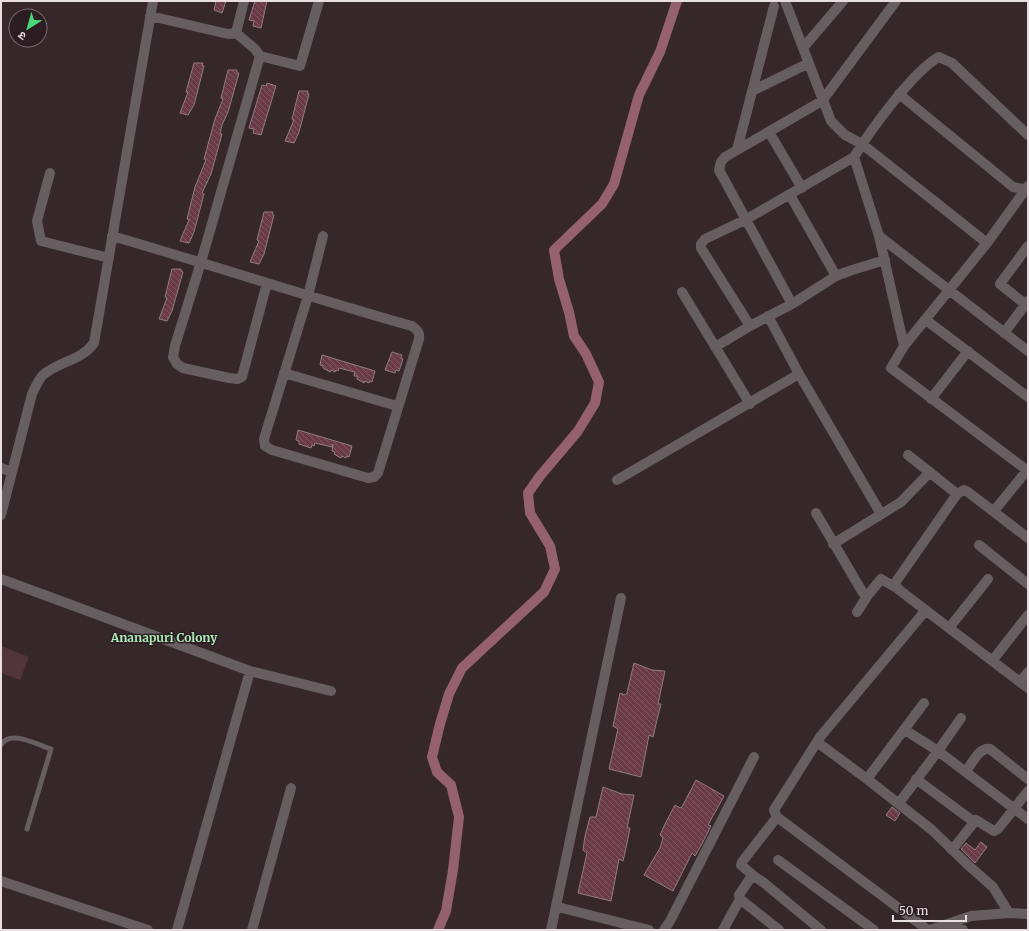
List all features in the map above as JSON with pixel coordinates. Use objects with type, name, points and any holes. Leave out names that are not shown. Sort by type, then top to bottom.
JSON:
[{"type":"street","points":[[1,515],[32,394],[38,382],[43,375],[50,370],[88,352],[94,343],[153,1]]},
{"type":"street","points":[[236,33],[244,1]]},
{"type":"street","points":[[150,16],[228,34],[236,33],[255,49],[260,56],[300,66],[319,1]]},
{"type":"street","points":[[785,1],[822,101],[831,121],[845,135],[862,144],[987,243]]},
{"type":"street","points":[[803,48],[843,1]]},
{"type":"street","points":[[792,304],[719,170],[721,162],[737,150],[822,101],[896,1]]},
{"type":"street","points":[[737,150],[774,6]]},
{"type":"street","points":[[260,56],[173,357],[177,364],[183,368],[229,378],[237,379],[242,377],[267,283]]},
{"type":"street","points":[[750,326],[701,248],[701,244],[705,239],[745,220],[854,157],[899,94],[932,61],[939,57],[952,62],[1028,135]]},
{"type":"street","points":[[752,91],[809,63]]},
{"type":"street","points":[[899,94],[1013,187],[1027,189],[949,292],[904,346],[891,368],[1028,470],[994,511]]},
{"type":"street","points":[[769,132],[802,188]]},
{"type":"street","points":[[854,157],[879,236],[904,346]]},
{"type":"street","points":[[50,173],[37,221],[41,241],[109,258]]},
{"type":"street","points":[[790,195],[836,276]]},
{"type":"street","points":[[112,236],[308,296],[412,326],[417,330],[419,339],[397,406],[378,473],[374,477],[368,478],[272,450],[265,446],[264,439],[308,296],[323,236]]},
{"type":"street","points":[[879,236],[949,292],[1028,351]]},
{"type":"street","points":[[1004,333],[1027,303],[1000,284],[1028,246]]},
{"type":"street","points":[[715,347],[750,326],[792,304],[836,276],[885,260]]},
{"type":"street","points":[[682,292],[750,404]]},
{"type":"street","points":[[768,316],[881,514]]},
{"type":"street","points":[[926,320],[1028,397]]},
{"type":"street","points":[[931,398],[968,351]]},
{"type":"street","points":[[284,374],[397,406]]},
{"type":"street","points":[[617,480],[800,374]]},
{"type":"street","points":[[908,455],[957,494]]},
{"type":"street","points":[[1,468],[12,472]]},
{"type":"street","points":[[833,544],[906,498],[930,472]]},
{"type":"street","points":[[895,587],[896,580],[957,494],[964,490],[1028,538]]},
{"type":"street","points":[[816,513],[859,588],[868,595]]},
{"type":"street","points":[[979,545],[1028,584]]},
{"type":"street","points":[[1,579],[250,671],[331,691]]},
{"type":"street","points":[[857,612],[881,579],[895,587],[1024,685],[1028,672]]},
{"type":"street","points":[[949,628],[988,579]]},
{"type":"street","points":[[552,930],[621,598]]},
{"type":"street","points":[[926,610],[817,742],[776,806],[775,814],[929,930],[943,928],[963,930]]},
{"type":"street","points":[[992,661],[1028,614]]},
{"type":"street","points":[[177,930],[250,671]]},
{"type":"street","points":[[867,779],[924,703]]},
{"type":"street","points":[[899,803],[961,718]]},
{"type":"street","points":[[904,730],[938,751],[966,771],[1028,819]]},
{"type":"street","points":[[817,742],[899,803],[952,850],[993,887],[1009,913]]},
{"type":"street","points":[[966,771],[981,751],[986,748],[990,749],[1028,779]]},
{"type":"street","points":[[664,930],[754,757]]},
{"type":"street","points":[[916,779],[974,822],[976,820],[994,831],[998,829],[1028,791]]},
{"type":"street","points":[[252,930],[291,788]]},
{"type":"street","points":[[777,817],[742,862],[742,865],[821,930]]},
{"type":"street","points":[[952,850],[974,822]]},
{"type":"street","points":[[778,860],[874,930]]},
{"type":"street","points":[[723,930],[740,899],[740,892],[751,877],[755,877]]},
{"type":"street","points":[[1,881],[148,930]]},
{"type":"street","points":[[740,899],[779,930]]},
{"type":"street","points":[[558,907],[649,930]]},
{"type":"street","points":[[943,928],[971,916],[1009,913],[1028,914]]},
{"type":"lane","points":[[1,745],[8,738],[15,738],[50,749],[27,829]]},
{"type":"shaded area","points":[[1,646],[29,657],[20,680],[1,673]]},
{"type":"building","points":[[216,1],[226,1],[222,13],[214,10]]},
{"type":"building","points":[[255,1],[267,1],[261,28],[253,26],[254,21],[249,20]]},
{"type":"building","points":[[194,63],[203,63],[202,66],[204,66],[194,105],[188,115],[180,113],[188,92],[186,92]]},
{"type":"building","points":[[228,70],[237,70],[237,73],[239,73],[228,112],[222,125],[220,134],[222,134],[211,174],[202,193],[204,194],[194,232],[189,243],[180,241],[189,220],[187,219],[195,187],[206,160],[204,159],[215,119],[223,99],[221,98]]},
{"type":"building","points":[[267,83],[276,86],[261,135],[253,133],[254,129],[249,128],[262,85],[266,86]]},
{"type":"building","points":[[299,91],[308,91],[307,94],[309,94],[299,132],[294,143],[285,141],[294,120],[292,119]]},
{"type":"building","points":[[264,212],[273,212],[272,214],[274,215],[264,254],[259,264],[250,262],[259,241],[257,240]]},
{"type":"building","points":[[172,269],[181,269],[183,272],[172,311],[167,321],[159,319],[167,298],[165,297]]},
{"type":"building","points":[[392,352],[402,355],[401,357],[403,359],[399,371],[396,370],[395,373],[385,370]]},
{"type":"building","points":[[322,355],[375,371],[372,382],[370,381],[369,383],[365,381],[364,383],[357,379],[357,376],[354,376],[355,372],[339,368],[338,371],[336,370],[335,372],[331,370],[330,372],[320,365]]},
{"type":"building","points":[[298,430],[352,446],[349,457],[347,456],[346,458],[342,456],[341,458],[334,454],[335,452],[332,451],[333,444],[332,447],[315,443],[311,448],[299,444],[299,441],[296,440]]},
{"type":"building","points":[[634,663],[652,670],[665,671],[658,704],[661,704],[653,737],[649,735],[641,777],[609,769],[618,729],[613,726],[620,693],[625,695],[627,693]]},
{"type":"building","points":[[696,780],[724,796],[708,825],[711,826],[702,844],[695,856],[692,853],[673,891],[644,875],[660,848],[663,838],[660,835],[675,805],[680,808],[682,807]]},
{"type":"building","points":[[603,787],[622,794],[634,795],[627,828],[630,828],[626,848],[623,861],[619,859],[611,901],[578,893],[587,853],[583,850],[585,836],[590,817],[596,817]]},
{"type":"building","points":[[892,807],[900,813],[895,821],[886,815]]},
{"type":"building","points":[[981,842],[987,847],[975,863],[961,849],[966,843],[975,850]]},
{"type":"waterway","points":[[438,930],[446,911],[453,870],[459,817],[451,785],[437,772],[432,757],[440,724],[449,694],[462,668],[544,592],[555,569],[550,546],[530,513],[528,493],[540,476],[578,431],[595,403],[599,382],[586,354],[574,336],[569,312],[559,279],[554,250],[602,204],[614,184],[639,95],[660,52],[677,1]]},
{"type":"district","name":"Ananapuri Colony","points":[[164,637]]}]
